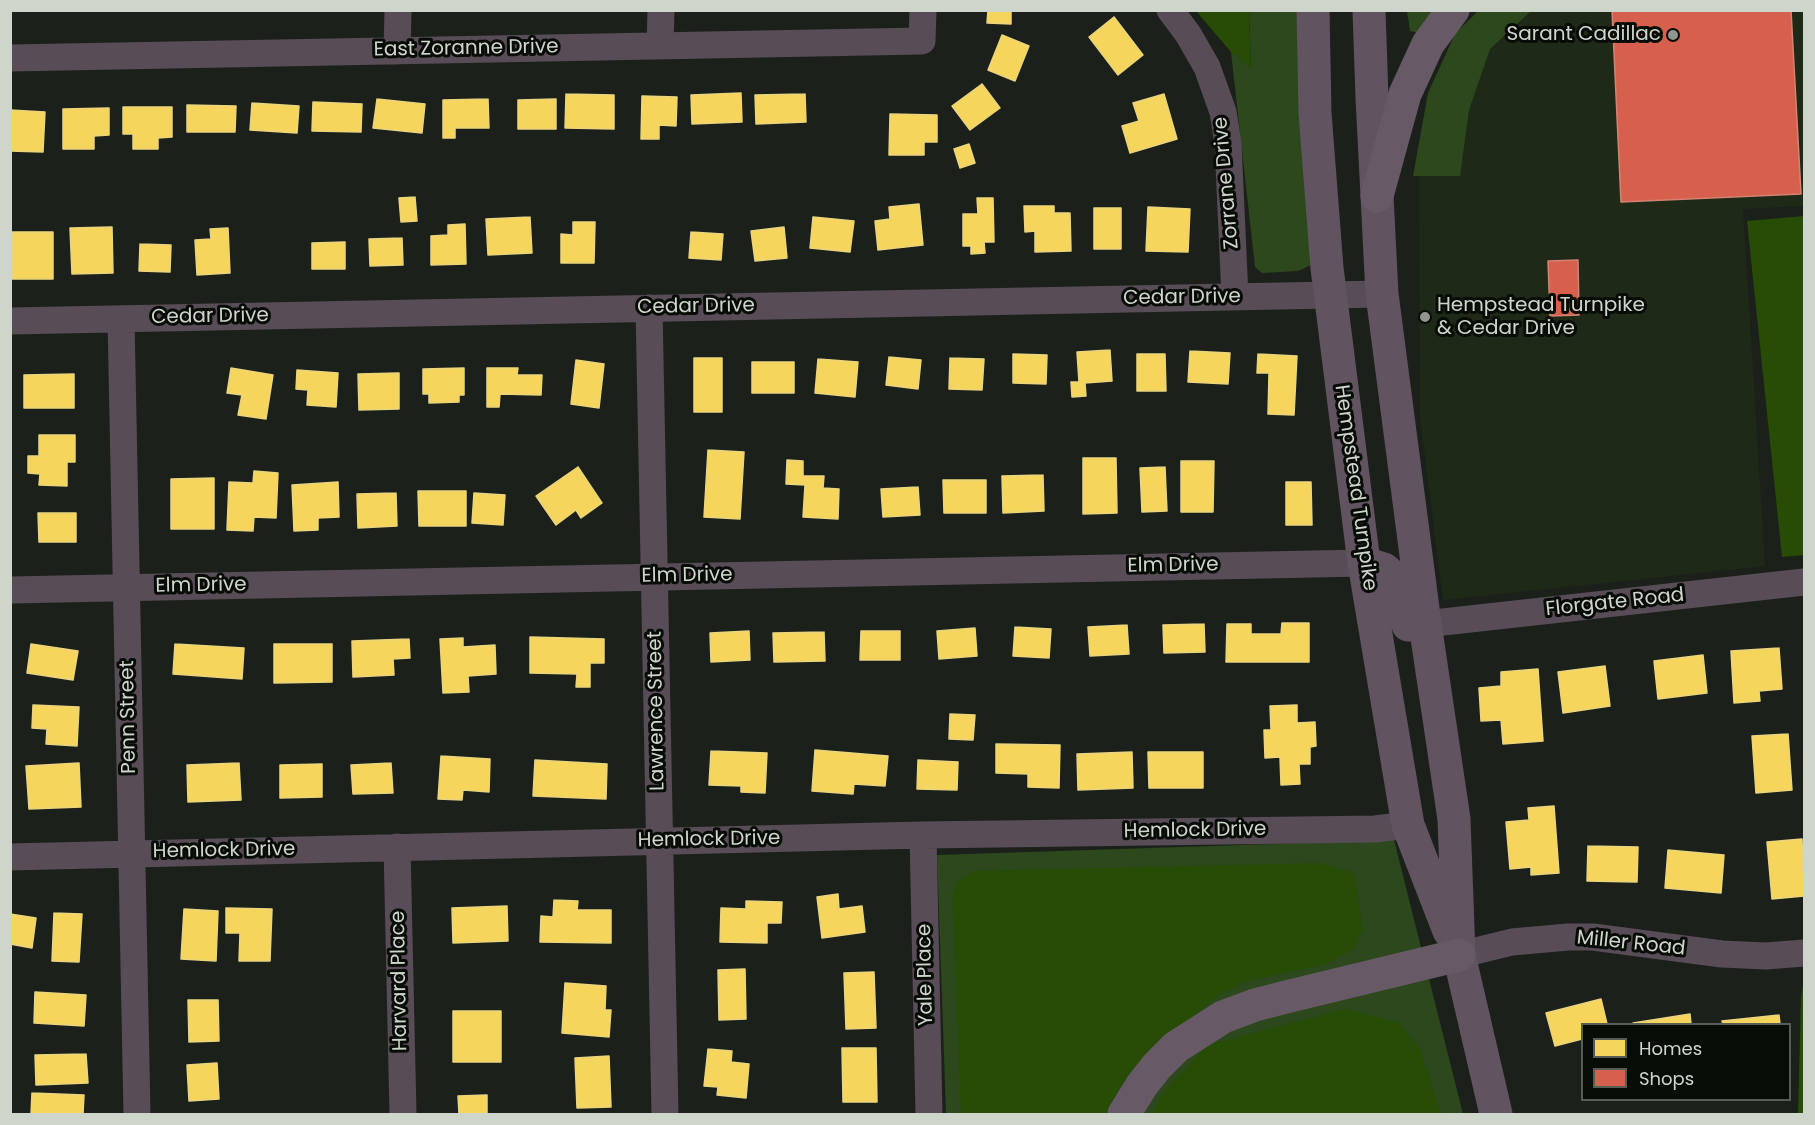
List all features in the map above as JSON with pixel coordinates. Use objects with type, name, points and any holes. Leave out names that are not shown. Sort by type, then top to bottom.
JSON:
[{"type":"highway","points":[[1377,196],[1406,94],[1428,44],[1453,10]]},
{"type":"highway","points":[[1124,1114],[1156,1066],[1176,1047],[1223,1017],[1255,1005],[1459,955]]},
{"type":"main road","name":"Hempstead Turnpike","points":[[1313,10],[1316,124],[1329,295],[1364,563],[1408,825],[1459,955],[1496,1114]]},
{"type":"main road","name":"Hempstead Turnpike","points":[[1369,10],[1382,294],[1425,624],[1454,819],[1459,955]]},
{"type":"main road","points":[[1364,563],[1384,569],[1397,584],[1443,751]]},
{"type":"street","points":[[397,51],[398,10]]},
{"type":"street","points":[[660,46],[661,10]]},
{"type":"street","name":"East Zoranne Drive","points":[[10,58],[922,40],[923,10]]},
{"type":"street","name":"Zorrane Drive","points":[[1170,10],[1188,34],[1207,67],[1223,112],[1228,143],[1235,297]]},
{"type":"street","name":"Cedar Drive","points":[[10,321],[1382,294]]},
{"type":"street","name":"Lawrence Street","points":[[649,308],[665,1114]]},
{"type":"street","name":"Penn Street","points":[[121,319],[137,1114]]},
{"type":"street","name":"Elm Drive","points":[[10,590],[1364,563]]},
{"type":"street","name":"Florgate Road","points":[[1425,624],[1804,582]]},
{"type":"street","name":"Hemlock Drive","points":[[10,857],[923,835],[1364,829],[1408,825]]},
{"type":"street","name":"Yale Place","points":[[923,835],[929,1114]]},
{"type":"street","name":"Harvard Place","points":[[397,847],[402,1114]]},
{"type":"street","name":"Miller Road","points":[[1459,955],[1512,942],[1568,937],[1593,937],[1722,954],[1766,956],[1804,953]]},
{"type":"shaded area","points":[[1516,11],[1804,11],[1804,206],[1743,209],[1765,566],[1443,600],[1420,418],[1419,177],[1425,115]]},
{"type":"green space","points":[[1196,11],[1249,11],[1251,68],[1231,52]]},
{"type":"green space","points":[[1249,11],[1303,11],[1311,265],[1298,271],[1262,273],[1255,267],[1231,52],[1251,67]]},
{"type":"green space","points":[[1407,11],[1441,11],[1425,34],[1410,31]]},
{"type":"green space","points":[[1478,11],[1531,11],[1490,49],[1469,110],[1460,176],[1413,176],[1428,93],[1455,34]]},
{"type":"green space","points":[[1804,216],[1804,555],[1782,557],[1747,221]]},
{"type":"green space","points":[[1394,840],[1463,1114],[946,1114],[937,855]]},
{"type":"green space","points":[[1319,863],[1354,873],[1363,929],[1354,948],[1327,964],[1247,981],[1216,997],[1134,1067],[1108,1114],[961,1114],[953,896],[956,882],[973,871]]},
{"type":"green space","points":[[1804,981],[1804,1114],[1798,1114],[1801,997]]},
{"type":"green space","points":[[1345,1009],[1399,1023],[1421,1051],[1441,1114],[1152,1114],[1162,1094],[1208,1045]]},
{"type":"building: Homes","points":[[988,10],[1011,10],[1011,24],[987,23]]},
{"type":"building: Homes","points":[[1114,17],[1143,55],[1118,75],[1089,37]]},
{"type":"building: Homes","points":[[1002,35],[1029,46],[1015,81],[988,70]]},
{"type":"building: Homes","points":[[982,84],[1000,108],[970,130],[952,106]]},
{"type":"building: Homes","points":[[741,93],[742,122],[692,124],[691,95]]},
{"type":"building: Homes","points":[[566,94],[614,95],[614,129],[565,128]]},
{"type":"building: Homes","points":[[805,94],[806,122],[756,124],[755,95]]},
{"type":"building: Homes","points":[[1164,94],[1177,139],[1130,153],[1122,126],[1139,121],[1133,103]]},
{"type":"building: Homes","points":[[642,96],[677,97],[676,126],[659,125],[659,139],[641,139]]},
{"type":"building: Homes","points":[[377,99],[425,104],[422,133],[373,128]]},
{"type":"building: Homes","points":[[488,99],[489,128],[455,128],[455,138],[443,138],[443,100]]},
{"type":"building: Homes","points":[[556,99],[556,129],[518,129],[518,100]]},
{"type":"building: Homes","points":[[313,102],[362,104],[361,132],[312,131]]},
{"type":"building: Homes","points":[[252,103],[299,106],[297,133],[250,130]]},
{"type":"building: Homes","points":[[187,105],[236,106],[235,132],[187,132]]},
{"type":"building: Homes","points":[[123,107],[172,107],[172,137],[158,138],[158,149],[133,149],[133,134],[123,134]]},
{"type":"building: Homes","points":[[109,108],[109,135],[94,136],[94,149],[63,149],[63,109]]},
{"type":"building: Homes","points":[[10,110],[45,112],[43,152],[10,151]]},
{"type":"building: Homes","points":[[890,114],[937,115],[937,142],[924,142],[924,155],[889,155]]},
{"type":"building: Homes","points":[[969,144],[975,163],[960,168],[954,149]]},
{"type":"building: Homes","points":[[415,197],[417,221],[401,222],[399,198]]},
{"type":"building: Homes","points":[[977,198],[993,198],[994,242],[984,242],[985,253],[971,254],[971,246],[963,246],[963,214],[978,214]]},
{"type":"building: Homes","points":[[919,204],[923,245],[878,250],[875,221],[890,219],[889,207]]},
{"type":"building: Homes","points":[[1024,206],[1054,206],[1054,213],[1070,213],[1071,251],[1035,252],[1035,231],[1025,232]]},
{"type":"building: Homes","points":[[1148,207],[1190,209],[1188,252],[1146,251]]},
{"type":"building: Homes","points":[[1094,208],[1121,208],[1121,249],[1094,249]]},
{"type":"building: Homes","points":[[530,217],[532,253],[488,255],[486,219]]},
{"type":"building: Homes","points":[[813,217],[854,221],[850,252],[810,248]]},
{"type":"building: Homes","points":[[573,222],[595,222],[594,263],[561,263],[561,234],[573,235]]},
{"type":"building: Homes","points":[[465,224],[466,264],[431,265],[431,236],[448,235],[448,225]]},
{"type":"building: Homes","points":[[112,227],[113,273],[72,274],[70,228]]},
{"type":"building: Homes","points":[[784,227],[787,258],[755,261],[751,231]]},
{"type":"building: Homes","points":[[228,228],[230,273],[197,275],[195,240],[211,239],[210,229]]},
{"type":"building: Homes","points":[[12,232],[53,232],[53,279],[12,279]]},
{"type":"building: Homes","points":[[691,232],[723,234],[721,260],[689,258]]},
{"type":"building: Homes","points":[[402,238],[403,265],[370,266],[369,239]]},
{"type":"building: Homes","points":[[345,242],[345,269],[312,269],[312,243]]},
{"type":"building: Homes","points":[[140,244],[171,245],[170,272],[139,271]]},
{"type":"building: Homes","points":[[1110,350],[1112,381],[1085,383],[1086,396],[1072,397],[1071,382],[1079,382],[1077,352]]},
{"type":"building: Homes","points":[[1190,351],[1230,353],[1228,384],[1188,382]]},
{"type":"building: Homes","points":[[1013,354],[1047,355],[1046,384],[1013,383]]},
{"type":"building: Homes","points":[[1137,354],[1165,354],[1166,391],[1137,391]]},
{"type":"building: Homes","points":[[1258,354],[1297,356],[1294,415],[1268,414],[1269,373],[1257,373]]},
{"type":"building: Homes","points":[[889,357],[921,360],[918,389],[886,385]]},
{"type":"building: Homes","points":[[694,358],[722,358],[722,412],[694,412]]},
{"type":"building: Homes","points":[[950,358],[984,359],[982,390],[949,389]]},
{"type":"building: Homes","points":[[818,359],[858,362],[855,397],[815,393]]},
{"type":"building: Homes","points":[[576,360],[604,364],[599,408],[571,404]]},
{"type":"building: Homes","points":[[752,362],[794,362],[794,393],[752,393]]},
{"type":"building: Homes","points":[[231,368],[273,375],[266,419],[238,415],[242,395],[227,393]]},
{"type":"building: Homes","points":[[464,368],[464,395],[459,395],[459,402],[429,403],[429,394],[423,394],[423,369]]},
{"type":"building: Homes","points":[[487,368],[518,368],[517,375],[542,375],[541,395],[500,394],[499,407],[487,407]]},
{"type":"building: Homes","points":[[297,370],[338,373],[336,407],[307,405],[308,390],[296,389]]},
{"type":"building: Homes","points":[[399,373],[399,409],[359,410],[358,374]]},
{"type":"building: Homes","points":[[74,374],[74,408],[24,408],[24,375]]},
{"type":"building: Homes","points":[[39,435],[75,435],[75,462],[67,462],[67,486],[39,485],[40,474],[28,473],[28,456],[39,456]]},
{"type":"building: Homes","points":[[708,450],[744,452],[740,519],[704,517]]},
{"type":"building: Homes","points":[[1083,458],[1116,458],[1117,513],[1083,514]]},
{"type":"building: Homes","points":[[787,460],[803,461],[803,476],[824,476],[823,488],[839,489],[838,519],[803,517],[805,485],[786,484]]},
{"type":"building: Homes","points":[[1181,461],[1214,461],[1213,512],[1181,512]]},
{"type":"building: Homes","points":[[578,467],[602,503],[581,518],[576,510],[556,525],[536,496]]},
{"type":"building: Homes","points":[[1165,467],[1167,511],[1142,512],[1140,468]]},
{"type":"building: Homes","points":[[254,471],[278,473],[276,518],[254,517],[253,531],[227,530],[229,482],[253,483]]},
{"type":"building: Homes","points":[[1043,475],[1044,511],[1003,513],[1002,476]]},
{"type":"building: Homes","points":[[214,478],[214,529],[171,529],[171,479]]},
{"type":"building: Homes","points":[[943,480],[986,480],[986,513],[944,513]]},
{"type":"building: Homes","points":[[338,482],[339,517],[318,518],[318,530],[294,531],[292,485]]},
{"type":"building: Homes","points":[[1286,482],[1311,482],[1312,525],[1286,525]]},
{"type":"building: Homes","points":[[918,487],[920,515],[883,517],[881,489]]},
{"type":"building: Homes","points":[[418,491],[466,491],[466,526],[419,526]]},
{"type":"building: Homes","points":[[396,493],[397,526],[358,528],[357,494]]},
{"type":"building: Homes","points":[[474,493],[505,495],[503,525],[472,523]]},
{"type":"building: Homes","points":[[38,513],[76,513],[76,542],[39,542]]},
{"type":"building: Homes","points":[[1282,623],[1309,623],[1309,662],[1226,662],[1227,624],[1251,624],[1251,634],[1281,634]]},
{"type":"building: Homes","points":[[1204,624],[1205,652],[1164,653],[1163,625]]},
{"type":"building: Homes","points":[[1127,625],[1129,654],[1090,656],[1088,627]]},
{"type":"building: Homes","points":[[1015,627],[1051,629],[1049,658],[1013,656]]},
{"type":"building: Homes","points":[[975,628],[977,656],[939,659],[937,631]]},
{"type":"building: Homes","points":[[749,631],[750,660],[711,662],[710,633]]},
{"type":"building: Homes","points":[[861,631],[900,631],[900,660],[860,660]]},
{"type":"building: Homes","points":[[824,632],[825,661],[774,662],[773,633]]},
{"type":"building: Homes","points":[[530,637],[604,639],[604,663],[590,663],[590,687],[576,687],[577,674],[530,673]]},
{"type":"building: Homes","points":[[463,638],[463,647],[495,645],[496,674],[468,676],[469,692],[443,693],[440,639]]},
{"type":"building: Homes","points":[[409,639],[410,658],[393,659],[394,675],[353,677],[352,641]]},
{"type":"building: Homes","points":[[31,644],[78,651],[73,680],[27,673]]},
{"type":"building: Homes","points":[[175,644],[244,648],[242,679],[173,674]]},
{"type":"building: Homes","points":[[274,644],[332,644],[332,682],[274,683]]},
{"type":"building: Homes","points":[[1779,648],[1782,689],[1759,691],[1760,701],[1734,703],[1731,651]]},
{"type":"building: Homes","points":[[1703,655],[1707,693],[1658,699],[1654,661]]},
{"type":"building: Homes","points":[[1605,666],[1610,706],[1563,713],[1558,672]]},
{"type":"building: Homes","points":[[1538,669],[1543,741],[1503,744],[1501,720],[1481,721],[1479,688],[1501,686],[1501,672]]},
{"type":"building: Homes","points":[[33,705],[79,707],[77,746],[46,744],[47,729],[32,728]]},
{"type":"building: Homes","points":[[1297,705],[1297,723],[1315,722],[1316,746],[1310,747],[1310,764],[1299,764],[1300,784],[1281,785],[1280,757],[1265,758],[1264,730],[1271,730],[1270,706]]},
{"type":"building: Homes","points":[[950,714],[975,715],[973,740],[949,739]]},
{"type":"building: Homes","points":[[1788,734],[1792,790],[1756,793],[1752,736]]},
{"type":"building: Homes","points":[[996,744],[1060,745],[1059,788],[1028,787],[1028,774],[996,773]]},
{"type":"building: Homes","points":[[815,750],[888,756],[885,786],[854,784],[853,794],[812,791]]},
{"type":"building: Homes","points":[[711,751],[767,753],[765,793],[741,792],[741,786],[709,785]]},
{"type":"building: Homes","points":[[1132,752],[1133,788],[1078,790],[1077,754]]},
{"type":"building: Homes","points":[[1148,752],[1203,752],[1203,788],[1149,788]]},
{"type":"building: Homes","points":[[441,756],[490,759],[489,792],[463,790],[462,800],[438,799]]},
{"type":"building: Homes","points":[[535,760],[607,764],[606,799],[533,796]]},
{"type":"building: Homes","points":[[918,760],[958,762],[957,790],[917,789]]},
{"type":"building: Homes","points":[[79,763],[81,807],[29,809],[26,766]]},
{"type":"building: Homes","points":[[239,763],[241,800],[188,802],[187,765]]},
{"type":"building: Homes","points":[[391,763],[393,793],[353,794],[351,765]]},
{"type":"building: Homes","points":[[322,764],[322,797],[280,798],[280,765]]},
{"type":"building: Homes","points":[[1554,806],[1559,873],[1531,875],[1531,867],[1510,869],[1506,822],[1529,820],[1528,808]]},
{"type":"building: Homes","points":[[1802,839],[1804,896],[1772,899],[1767,842]]},
{"type":"building: Homes","points":[[1588,846],[1638,847],[1637,882],[1587,881]]},
{"type":"building: Homes","points":[[1668,850],[1724,855],[1721,893],[1665,888]]},
{"type":"building: Homes","points":[[838,894],[839,909],[862,906],[865,932],[822,938],[817,897]]},
{"type":"building: Homes","points":[[554,900],[578,901],[577,910],[611,910],[611,943],[540,942],[541,916],[553,917]]},
{"type":"building: Homes","points":[[746,901],[782,902],[781,923],[767,923],[767,943],[720,942],[721,908],[746,909]]},
{"type":"building: Homes","points":[[507,906],[508,941],[453,943],[452,908]]},
{"type":"building: Homes","points":[[226,908],[272,909],[270,961],[239,961],[240,933],[226,933]]},
{"type":"building: Homes","points":[[184,909],[218,911],[216,961],[181,959]]},
{"type":"building: Homes","points":[[54,913],[82,914],[79,962],[52,961]]},
{"type":"building: Homes","points":[[10,914],[36,918],[32,948],[10,944]]},
{"type":"building: Homes","points":[[745,969],[746,1019],[719,1020],[718,970]]},
{"type":"building: Homes","points":[[874,972],[876,1028],[846,1029],[844,973]]},
{"type":"building: Homes","points":[[565,983],[606,986],[605,1010],[611,1010],[609,1037],[562,1033]]},
{"type":"building: Homes","points":[[35,992],[86,995],[84,1026],[34,1023]]},
{"type":"building: Homes","points":[[1601,999],[1607,1023],[1581,1023],[1581,1039],[1555,1046],[1546,1013]]},
{"type":"building: Homes","points":[[188,1000],[218,1000],[219,1041],[189,1042]]},
{"type":"building: Homes","points":[[453,1011],[501,1011],[501,1062],[453,1062]]},
{"type":"building: Homes","points":[[1690,1014],[1691,1023],[1633,1023]]},
{"type":"building: Homes","points":[[1779,1015],[1780,1023],[1723,1023],[1722,1021]]},
{"type":"building: Homes","points":[[842,1048],[876,1048],[877,1102],[843,1102]]},
{"type":"building: Homes","points":[[708,1049],[732,1051],[731,1062],[749,1064],[746,1098],[717,1095],[718,1087],[704,1086]]},
{"type":"building: Homes","points":[[86,1054],[88,1083],[36,1085],[35,1055]]},
{"type":"building: Homes","points":[[609,1056],[611,1107],[577,1108],[575,1058]]},
{"type":"building: Homes","points":[[217,1063],[219,1099],[189,1101],[187,1065]]},
{"type":"building: Homes","points":[[32,1093],[84,1095],[83,1114],[31,1114]]},
{"type":"building: Homes","points":[[487,1095],[487,1114],[459,1114],[458,1096]]},
{"type":"building: Shops","points":[[1612,10],[1791,10],[1801,194],[1621,202]]},
{"type":"building: Shops","points":[[1578,260],[1579,315],[1550,316],[1548,261]]},
{"type":"place","name":"Sarant Cadillac","points":[[1673,35]]},
{"type":"place","name":"Hempstead Turnpike & Cedar Drive","points":[[1425,317]]}]
